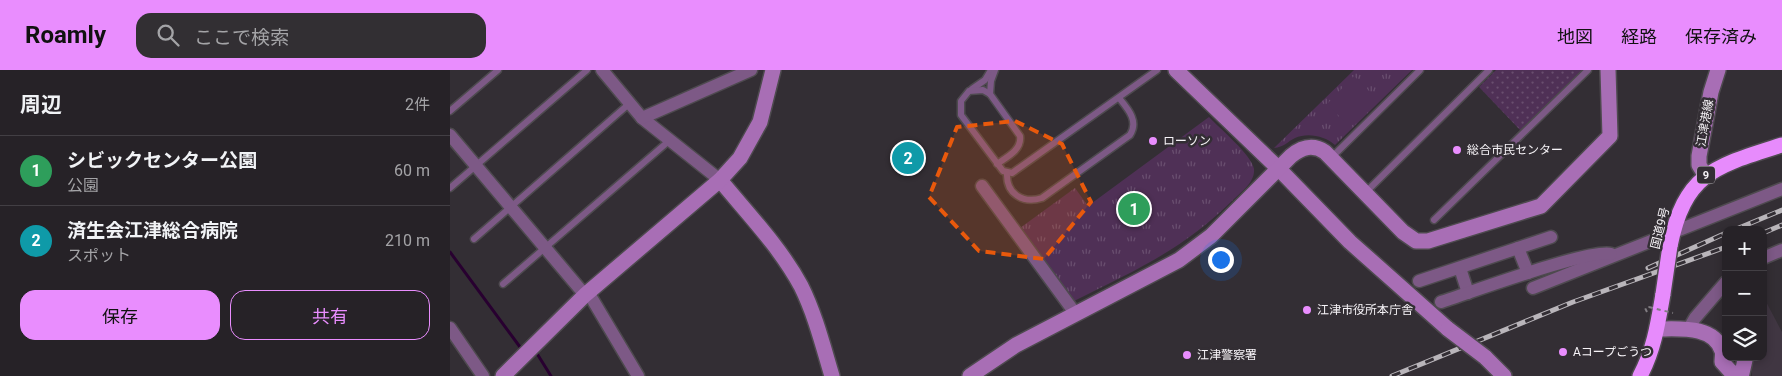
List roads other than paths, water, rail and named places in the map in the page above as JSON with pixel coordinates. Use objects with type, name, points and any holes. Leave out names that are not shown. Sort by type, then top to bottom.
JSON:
[{"type":"highway","name":"国道9号","points":[[1640,376],[1649,359],[1657,329],[1671,240],[1683,203],[1694,186],[1705,176],[1744,157],[1782,145]]},
{"type":"street","points":[[602,70],[642,118],[720,180],[781,254],[811,307],[832,376]]},
{"type":"street","points":[[642,118],[751,70]]},
{"type":"street","points":[[503,376],[587,293],[720,180],[740,158],[755,134],[764,112],[773,70]]},
{"type":"street","points":[[1176,70],[1279,169],[1350,242],[1448,329],[1485,357],[1504,376]]},
{"type":"street","points":[[970,376],[1016,345],[1179,260],[1211,236],[1291,156],[1305,148],[1321,149],[1403,232],[1410,238],[1422,242],[1541,206],[1610,136],[1608,70]]},
{"type":"street","name":"江津港線","points":[[1705,176],[1699,165],[1699,156],[1711,92],[1718,70]]},
{"type":"street","points":[[450,135],[587,293],[638,376]]},
{"type":"street","points":[[982,186],[1075,313]]},
{"type":"street","points":[[1533,288],[1616,255],[1671,240],[1782,189]]},
{"type":"street","points":[[1419,281],[1551,237]]},
{"type":"street","points":[[1518,248],[1528,273]]},
{"type":"street","points":[[1767,256],[1782,250]]},
{"type":"street","points":[[1441,302],[1528,273],[1604,252],[1616,255]]},
{"type":"street","points":[[1460,268],[1468,293]]},
{"type":"street","points":[[1688,330],[1694,318],[1722,286]]},
{"type":"street","points":[[450,328],[483,376]]},
{"type":"street","points":[[1657,329],[1688,330],[1704,333],[1716,340],[1722,348]]},
{"type":"street","points":[[1722,361],[1733,375],[1742,373],[1745,361]]},
{"type":"lane","points":[[450,111],[498,70]]},
{"type":"lane","points":[[450,188],[478,167],[587,70]]},
{"type":"lane","points":[[991,70],[985,80],[969,91],[960,101],[961,115],[997,164],[1007,173],[1010,190],[1018,198],[1033,201],[1042,198],[1130,135],[1134,129],[1132,117],[1118,98]]},
{"type":"lane","points":[[990,94],[990,81],[995,70]]},
{"type":"lane","points":[[1007,173],[1016,172],[1157,70]]},
{"type":"lane","points":[[1331,158],[1420,70]]},
{"type":"lane","points":[[1365,193],[1490,70]]},
{"type":"lane","points":[[1434,220],[1588,70]]},
{"type":"lane","points":[[969,91],[983,90],[990,94],[1019,133],[1021,140],[1017,149],[997,164]]},
{"type":"lane","points":[[474,240],[630,103]]},
{"type":"lane","points":[[503,284],[670,140]]},
{"type":"waterway","points":[[450,252],[520,347]]},
{"type":"waterway","points":[[536,352],[551,376]]},
{"type":"railway","points":[[1744,226],[1782,210]]},
{"type":"railway","points":[[1767,231],[1782,225]]},
{"type":"railway","points":[[1648,268],[1722,235]]},
{"type":"railway","points":[[1392,376],[1573,302],[1722,248]]},
{"type":"place","name":"ローソン","points":[[1153,141]]},
{"type":"place","name":"総合市民センター","points":[[1457,150]]},
{"type":"place","name":"済生会江津総合病院","points":[[908,158]]},
{"type":"place","name":"シビックセンター公園","points":[[1134,209]]},
{"type":"place","name":"江津市役所本庁舎","points":[[1307,310]]},
{"type":"place","name":"Aコープごうつ","points":[[1563,352]]},
{"type":"place","name":"江津警察署","points":[[1187,355]]}]
